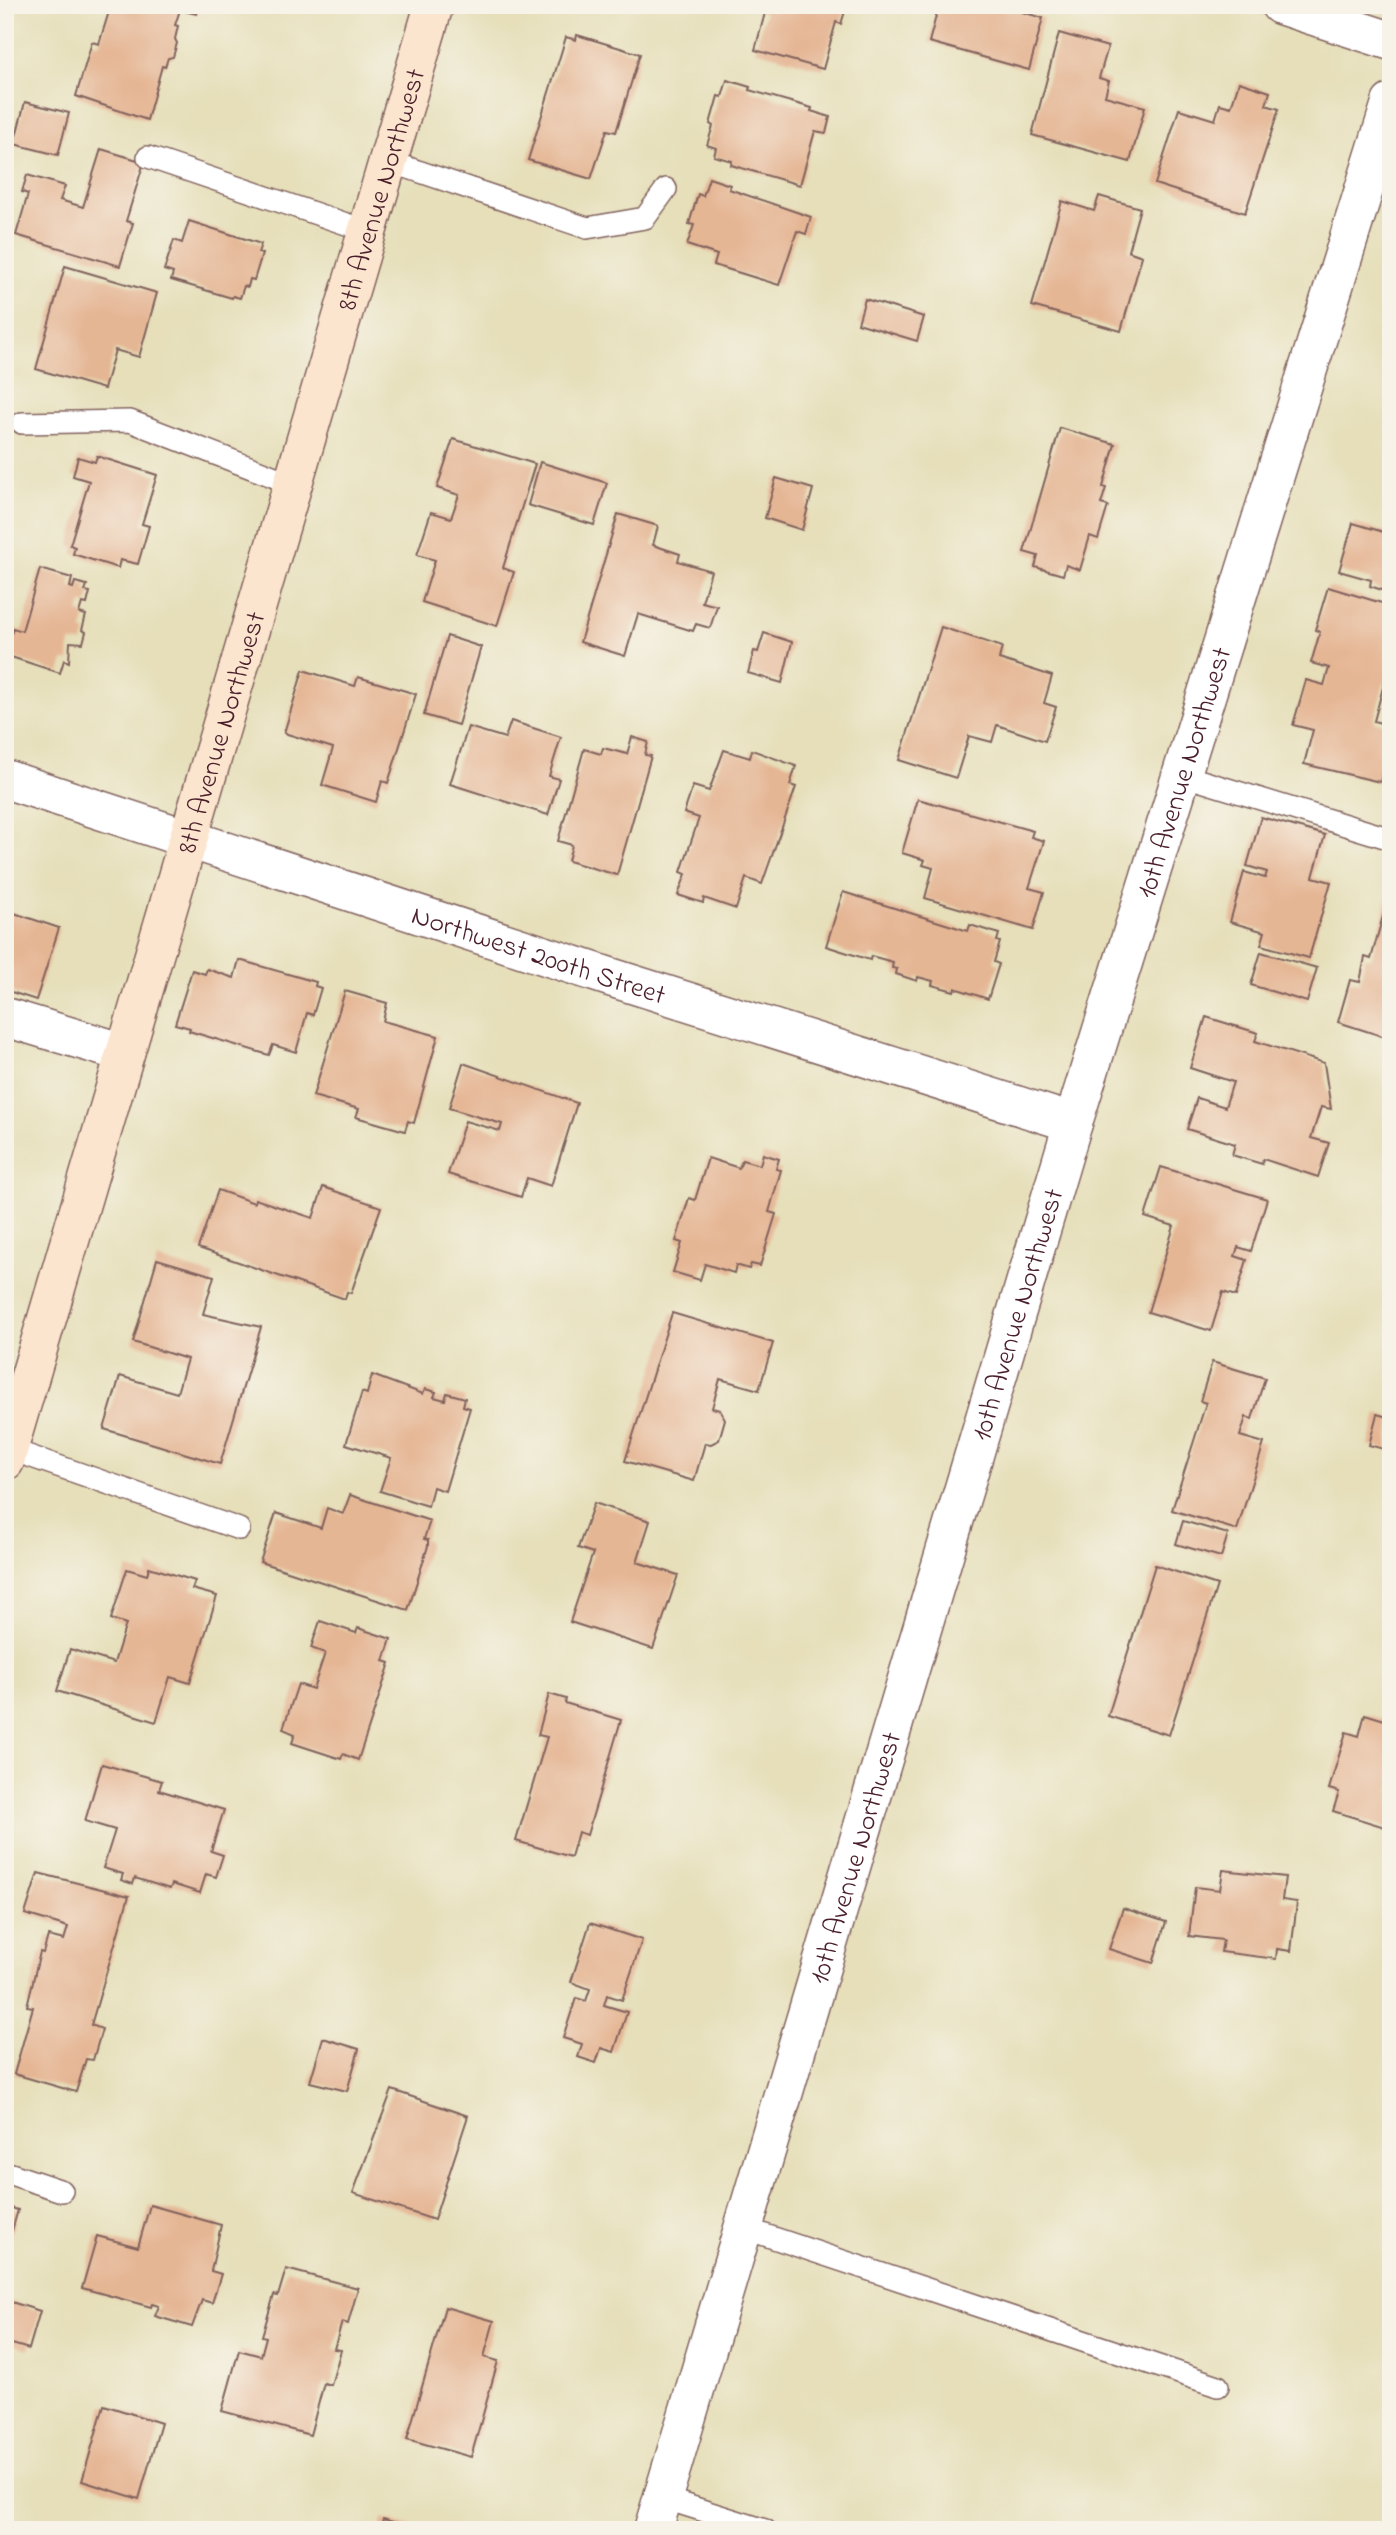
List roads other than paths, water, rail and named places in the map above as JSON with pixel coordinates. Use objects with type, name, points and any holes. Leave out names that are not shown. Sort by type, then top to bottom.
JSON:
[{"type":"main road","name":"8th Avenue Northwest","points":[[7,1455],[187,836],[434,5]]},
{"type":"street","points":[[1280,5],[1391,41]]},
{"type":"street","name":"10th Avenue Northwest","points":[[658,2514],[1073,1123],[1391,103]]},
{"type":"street","name":"Northwest 200th Street","points":[[5,779],[187,836],[613,978],[1073,1123]]},
{"type":"street","points":[[5,1017],[125,1053]]},
{"type":"lane","points":[[148,157],[367,231]]},
{"type":"lane","points":[[388,161],[587,228],[645,218],[666,189]]},
{"type":"lane","points":[[22,423],[131,421],[293,484]]},
{"type":"lane","points":[[1182,775],[1391,839]]},
{"type":"lane","points":[[7,1455],[239,1529]]},
{"type":"lane","points":[[5,2172],[62,2191]]},
{"type":"lane","points":[[744,2228],[1218,2386]]},
{"type":"lane","points":[[658,2514],[765,2530]]}]
